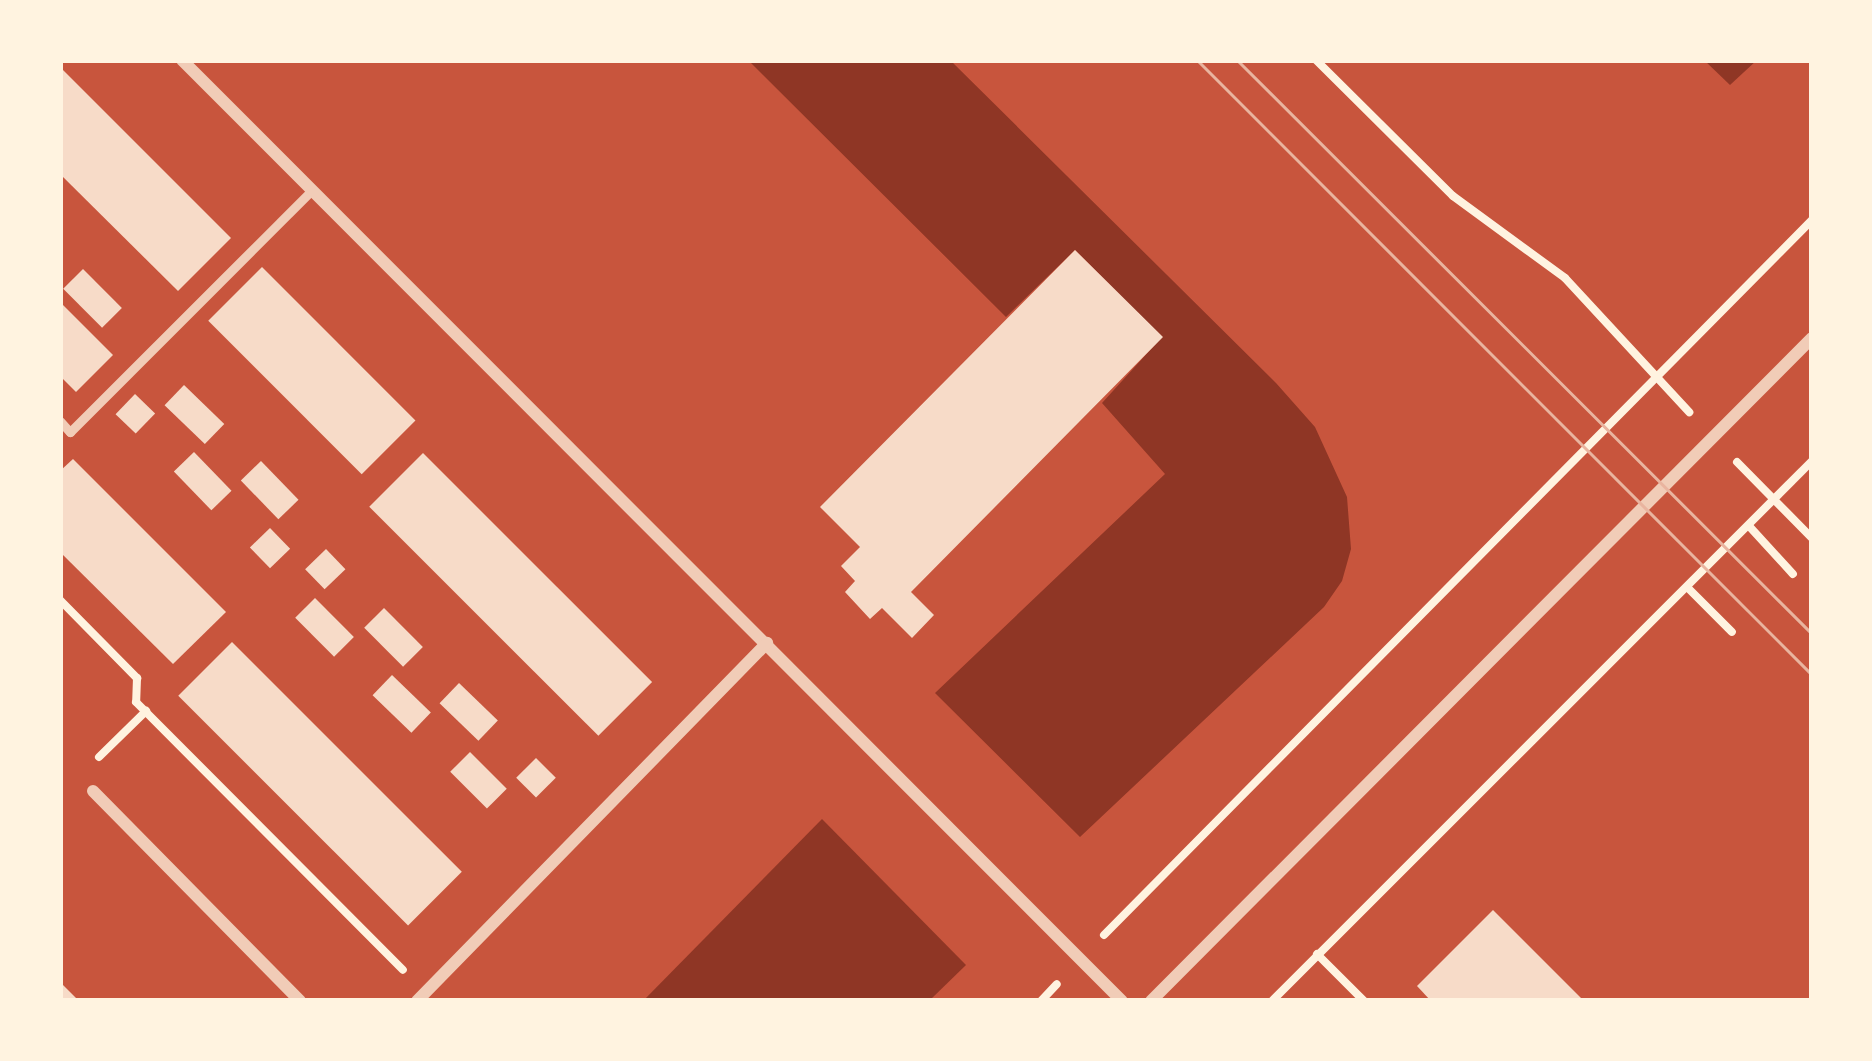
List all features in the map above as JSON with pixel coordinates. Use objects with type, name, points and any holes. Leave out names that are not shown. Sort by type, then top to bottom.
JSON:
[{"type":"street","points":[[182,60],[1122,1001]]},
{"type":"street","points":[[1151,1001],[1812,338]]},
{"type":"street","points":[[421,997],[767,643]]},
{"type":"street","points":[[93,791],[300,1001]]},
{"type":"lane","points":[[60,422],[70,432],[311,191]]},
{"type":"path","points":[[1316,60],[1453,196],[1565,278],[1812,538]]},
{"type":"path","points":[[1081,958],[1654,374],[1812,220]]},
{"type":"path","points":[[1272,1001],[1812,461]]},
{"type":"path","points":[[1749,526],[1793,574]]},
{"type":"path","points":[[1688,588],[1732,632]]},
{"type":"path","points":[[60,600],[137,678],[136,702],[421,997]]},
{"type":"path","points":[[1317,954],[1364,1001]]},
{"type":"shaded area","points":[[748,60],[950,60],[1276,383],[1315,427],[1347,497],[1351,549],[1342,581],[1324,607],[1080,837],[935,693],[1165,474],[1102,403],[1162,337],[1075,250],[1006,317]]},
{"type":"shaded area","points":[[1704,60],[1757,60],[1730,85]]},
{"type":"shaded area","points":[[822,819],[966,965],[929,1001],[643,1001]]},
{"type":"building","points":[[60,67],[231,238],[178,291],[60,174]]},
{"type":"building","points":[[1075,250],[1163,337],[911,592],[934,615],[912,638],[882,608],[870,619],[845,592],[855,581],[841,566],[860,547],[820,507]]},
{"type":"building","points":[[262,267],[415,420],[362,474],[208,321]]},
{"type":"building","points":[[83,269],[122,308],[102,328],[63,289]]},
{"type":"building","points":[[60,302],[113,355],[76,392],[60,376]]},
{"type":"building","points":[[184,385],[224,424],[205,444],[165,405]]},
{"type":"building","points":[[135,394],[155,413],[136,434],[116,414]]},
{"type":"building","points":[[194,452],[232,491],[211,510],[174,471]]},
{"type":"building","points":[[423,453],[652,682],[598,736],[369,507]]},
{"type":"building","points":[[73,459],[226,612],[173,664],[60,552],[60,471]]},
{"type":"building","points":[[261,461],[299,500],[278,519],[241,480]]},
{"type":"building","points":[[270,528],[290,549],[270,568],[250,547]]},
{"type":"building","points":[[326,549],[345,569],[325,589],[305,569]]},
{"type":"building","points":[[315,598],[354,637],[334,657],[295,618]]},
{"type":"building","points":[[384,608],[423,647],[403,667],[364,628]]},
{"type":"building","points":[[232,642],[462,872],[408,926],[178,696]]},
{"type":"building","points":[[392,675],[431,713],[411,733],[373,695]]},
{"type":"building","points":[[459,683],[498,721],[478,741],[440,703]]},
{"type":"building","points":[[470,752],[507,789],[487,809],[450,772]]},
{"type":"building","points":[[536,758],[556,778],[536,798],[516,778]]},
{"type":"building","points":[[1493,910],[1584,1001],[1431,1001],[1417,986]]},
{"type":"building","points":[[60,982],[79,1001],[60,1001]]},
{"type":"tram line","points":[[1197,60],[1812,675]]},
{"type":"tram line","points":[[1237,60],[1812,634]]}]
